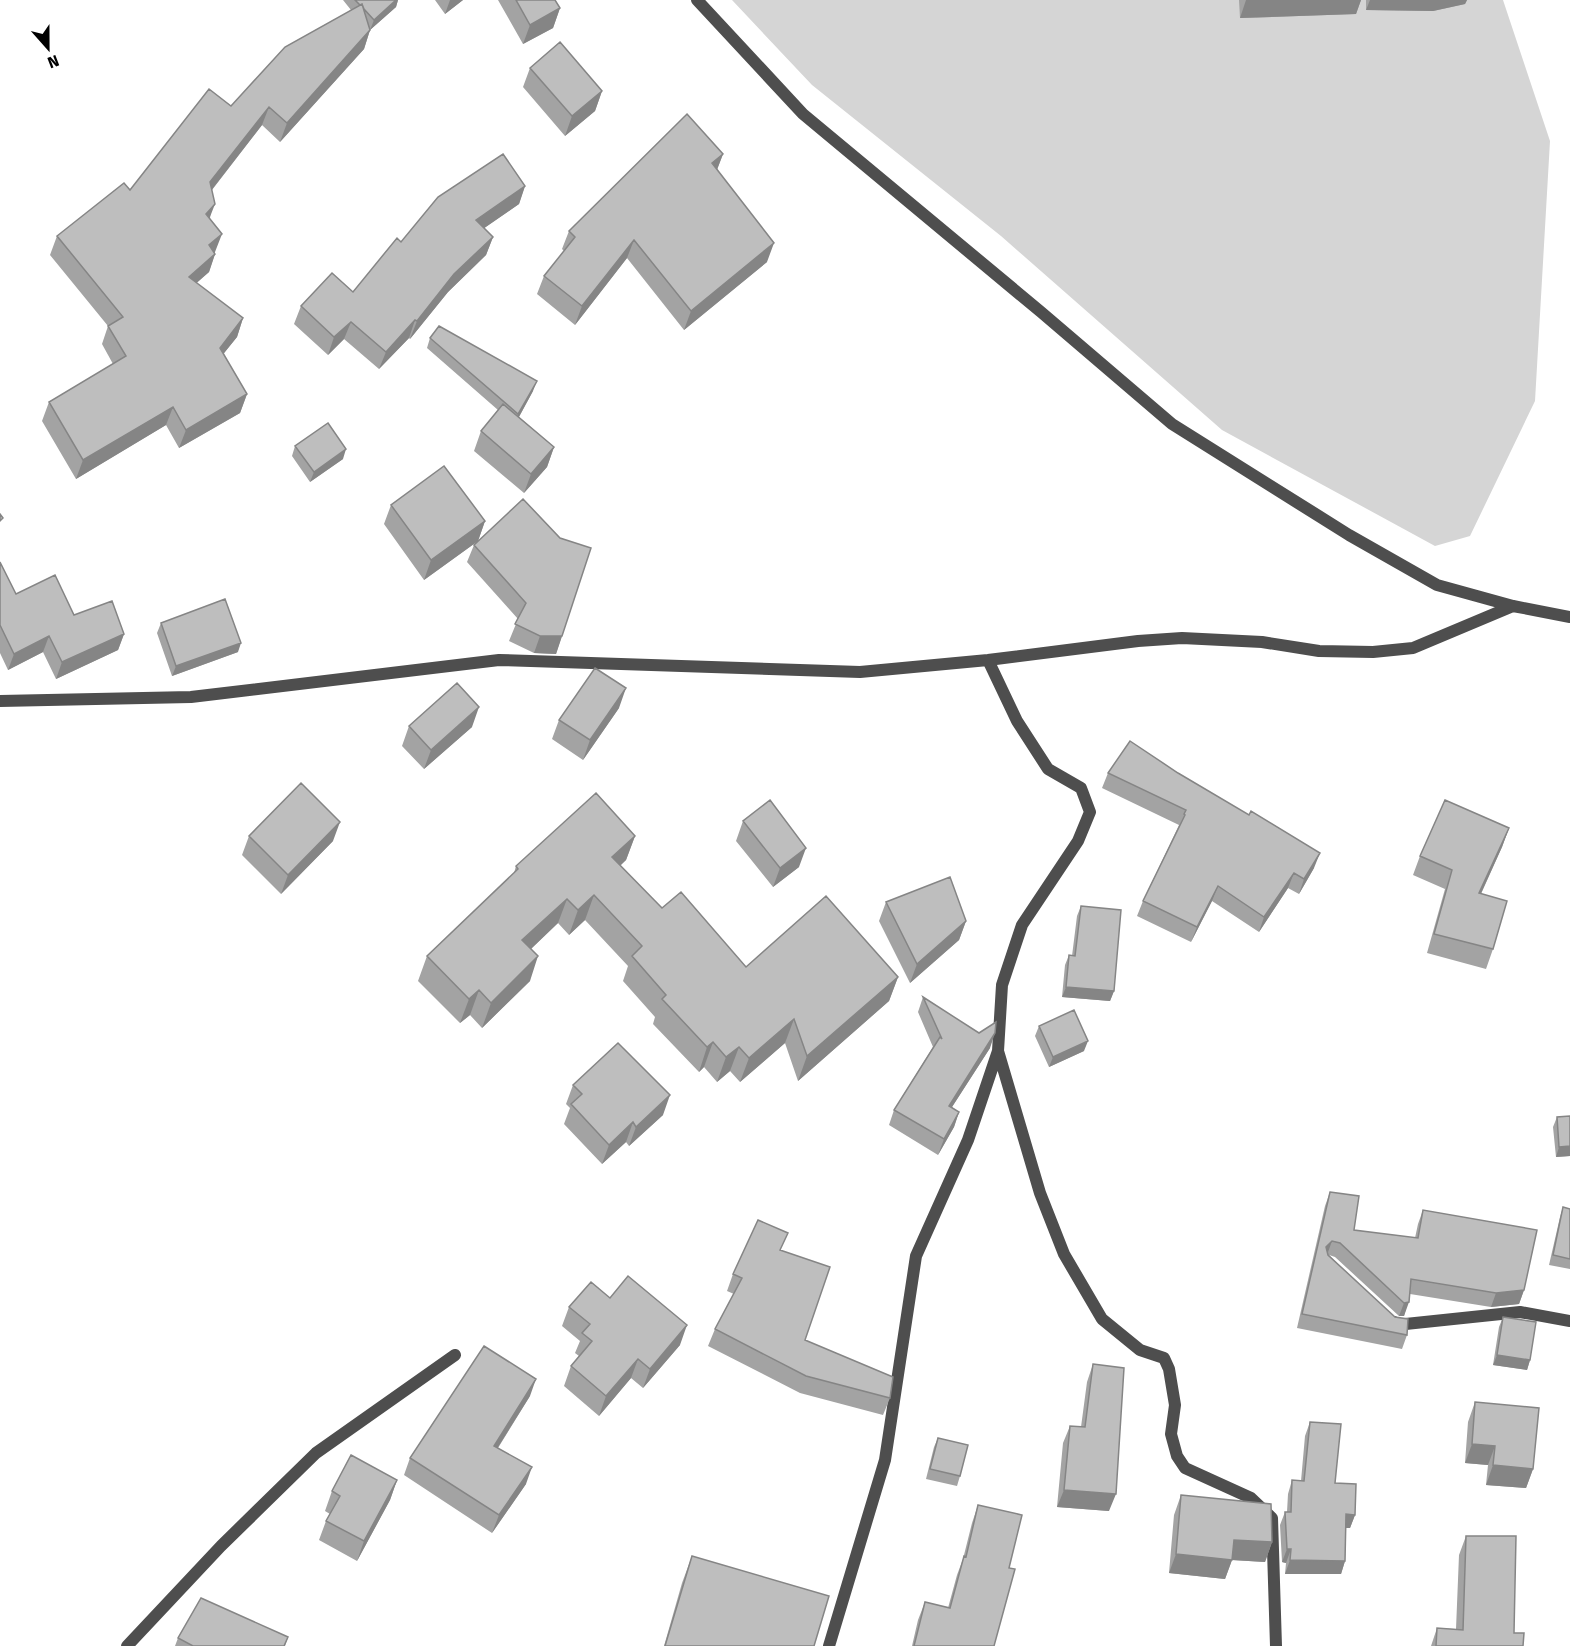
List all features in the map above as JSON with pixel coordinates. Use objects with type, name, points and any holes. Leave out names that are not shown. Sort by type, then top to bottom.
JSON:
[{"type":"street","points":[[697,0],[803,114],[1172,424],[1349,535],[1437,585],[1514,606],[1570,617]]},
{"type":"street","points":[[0,701],[191,697],[499,660],[860,672],[1182,638],[1262,642],[1319,651],[1396,651],[1413,648],[1514,606]]},
{"type":"street","points":[[829,1646],[885,1460],[916,1256],[968,1140],[998,1051],[1002,985],[1022,925],[1078,842],[1090,812],[1081,788],[1048,769],[1017,721],[988,660]]},
{"type":"street","points":[[998,1051],[1040,1193],[1064,1254],[1102,1319],[1140,1350],[1164,1358],[1169,1369],[1175,1405],[1171,1434],[1176,1456],[1185,1468],[1251,1498],[1272,1518],[1276,1646]]},
{"type":"street","points":[[1388,1317],[1396,1325],[1520,1312],[1570,1321]]},
{"type":"street","points":[[127,1646],[221,1546],[316,1453],[455,1355]]},
{"type":"shaded area","points":[[732,0],[1503,0],[1550,141],[1535,401],[1470,536],[1435,546],[1222,430],[1001,236],[812,85]]},
{"type":"building","points":[[355,0],[396,0],[374,20],[362,4],[360,5]]},
{"type":"building","points":[[516,0],[555,0],[560,8],[530,25]]},
{"type":"building","points":[[362,4],[370,30],[287,123],[269,107],[210,182],[215,204],[206,214],[222,234],[209,245],[215,254],[189,277],[243,318],[220,348],[247,394],[186,430],[173,407],[83,460],[49,402],[126,356],[108,326],[123,317],[57,236],[124,183],[130,190],[209,89],[231,106],[285,47]]},
{"type":"building","points":[[560,42],[602,91],[572,116],[530,68]]},
{"type":"building","points":[[687,114],[723,154],[712,163],[774,243],[691,311],[634,240],[582,306],[544,276],[575,237],[569,231]]},
{"type":"building","points":[[503,154],[525,186],[476,220],[493,237],[454,274],[417,321],[415,320],[386,352],[351,322],[334,337],[301,306],[332,273],[353,292],[397,238],[401,242],[438,197]]},
{"type":"building","points":[[439,326],[537,381],[518,414],[430,338]]},
{"type":"building","points":[[503,404],[554,447],[531,474],[481,431]]},
{"type":"building","points":[[328,423],[346,449],[314,472],[295,446]]},
{"type":"building","points":[[444,466],[485,521],[431,560],[391,505]]},
{"type":"building","points":[[523,499],[560,538],[591,548],[562,636],[540,636],[515,624],[526,603],[474,545]]},
{"type":"building","points":[[0,562],[16,594],[55,575],[74,615],[112,601],[124,634],[62,662],[49,636],[14,654],[0,625]]},
{"type":"building","points":[[225,599],[241,643],[176,666],[161,623]]},
{"type":"building","points":[[595,668],[626,688],[590,740],[559,720]]},
{"type":"building","points":[[457,683],[479,707],[431,750],[409,726]]},
{"type":"building","points":[[1130,741],[1178,773],[1249,815],[1251,811],[1320,853],[1304,879],[1294,873],[1264,917],[1218,886],[1197,927],[1143,901],[1186,810],[1108,773]]},
{"type":"building","points":[[301,783],[340,822],[288,875],[249,836]]},
{"type":"building","points":[[596,793],[635,836],[612,857],[662,908],[681,892],[746,967],[826,896],[898,977],[807,1056],[794,1019],[749,1058],[739,1047],[726,1057],[713,1042],[707,1047],[662,999],[666,995],[632,956],[642,946],[594,895],[578,910],[567,899],[522,940],[538,956],[491,1003],[479,990],[469,999],[427,956],[518,869],[516,866]]},
{"type":"building","points":[[770,800],[806,848],[780,868],[743,821]]},
{"type":"building","points":[[1445,800],[1509,828],[1479,893],[1507,901],[1493,949],[1434,934],[1452,870],[1420,856]]},
{"type":"building","points":[[950,877],[966,921],[917,964],[886,902]]},
{"type":"building","points":[[1081,906],[1121,910],[1114,991],[1066,987],[1069,955],[1075,956]]},
{"type":"building","points":[[923,997],[979,1033],[996,1022],[995,1033],[949,1106],[959,1112],[944,1139],[894,1110],[940,1037],[942,1039]]},
{"type":"building","points":[[1074,1010],[1088,1041],[1053,1057],[1039,1026]]},
{"type":"building","points":[[618,1043],[670,1095],[636,1127],[633,1122],[609,1145],[571,1104],[582,1094],[573,1085]]},
{"type":"building","points":[[1570,1116],[1570,1146],[1559,1147],[1557,1117]]},
{"type":"building","points":[[1330,1192],[1359,1196],[1354,1230],[1418,1238],[1423,1210],[1537,1230],[1524,1290],[1496,1293],[1411,1279],[1409,1302],[1404,1303],[1340,1243],[1332,1241],[1326,1247],[1328,1255],[1395,1317],[1408,1319],[1407,1335],[1302,1314]]},
{"type":"building","points":[[1563,1207],[1570,1209],[1570,1259],[1553,1255]]},
{"type":"building","points":[[758,1220],[788,1233],[780,1250],[830,1267],[805,1340],[893,1377],[890,1398],[806,1376],[715,1329],[742,1278],[733,1274]]},
{"type":"building","points":[[628,1276],[687,1325],[650,1369],[638,1359],[606,1396],[571,1366],[592,1341],[582,1333],[590,1324],[569,1307],[591,1282],[610,1298]]},
{"type":"building","points":[[1503,1317],[1536,1322],[1530,1360],[1497,1355]]},
{"type":"building","points":[[484,1346],[536,1379],[494,1446],[532,1467],[499,1515],[410,1458]]},
{"type":"building","points":[[1093,1364],[1124,1368],[1116,1494],[1064,1490],[1070,1426],[1085,1427]]},
{"type":"building","points":[[1475,1402],[1539,1408],[1533,1469],[1493,1465],[1495,1446],[1472,1444]]},
{"type":"building","points":[[1310,1422],[1341,1424],[1335,1483],[1356,1484],[1355,1515],[1346,1514],[1345,1561],[1290,1560],[1291,1549],[1287,1549],[1285,1512],[1291,1512],[1292,1480],[1304,1481]]},
{"type":"building","points":[[938,1438],[968,1445],[960,1476],[930,1469]]},
{"type":"building","points":[[351,1455],[397,1480],[364,1541],[326,1521],[340,1496],[332,1491]]},
{"type":"building","points":[[1181,1495],[1271,1504],[1272,1542],[1234,1540],[1232,1560],[1176,1554]]},
{"type":"building","points":[[978,1505],[1022,1515],[1009,1568],[1015,1569],[994,1646],[914,1646],[925,1602],[950,1608],[964,1556],[966,1557]]},
{"type":"building","points":[[1466,1536],[1516,1536],[1514,1633],[1524,1633],[1523,1646],[1436,1646],[1437,1628],[1463,1630]]},
{"type":"building","points":[[692,1556],[829,1596],[814,1646],[665,1646]]},
{"type":"building","points":[[201,1598],[288,1637],[284,1646],[193,1646],[178,1638]]}]
